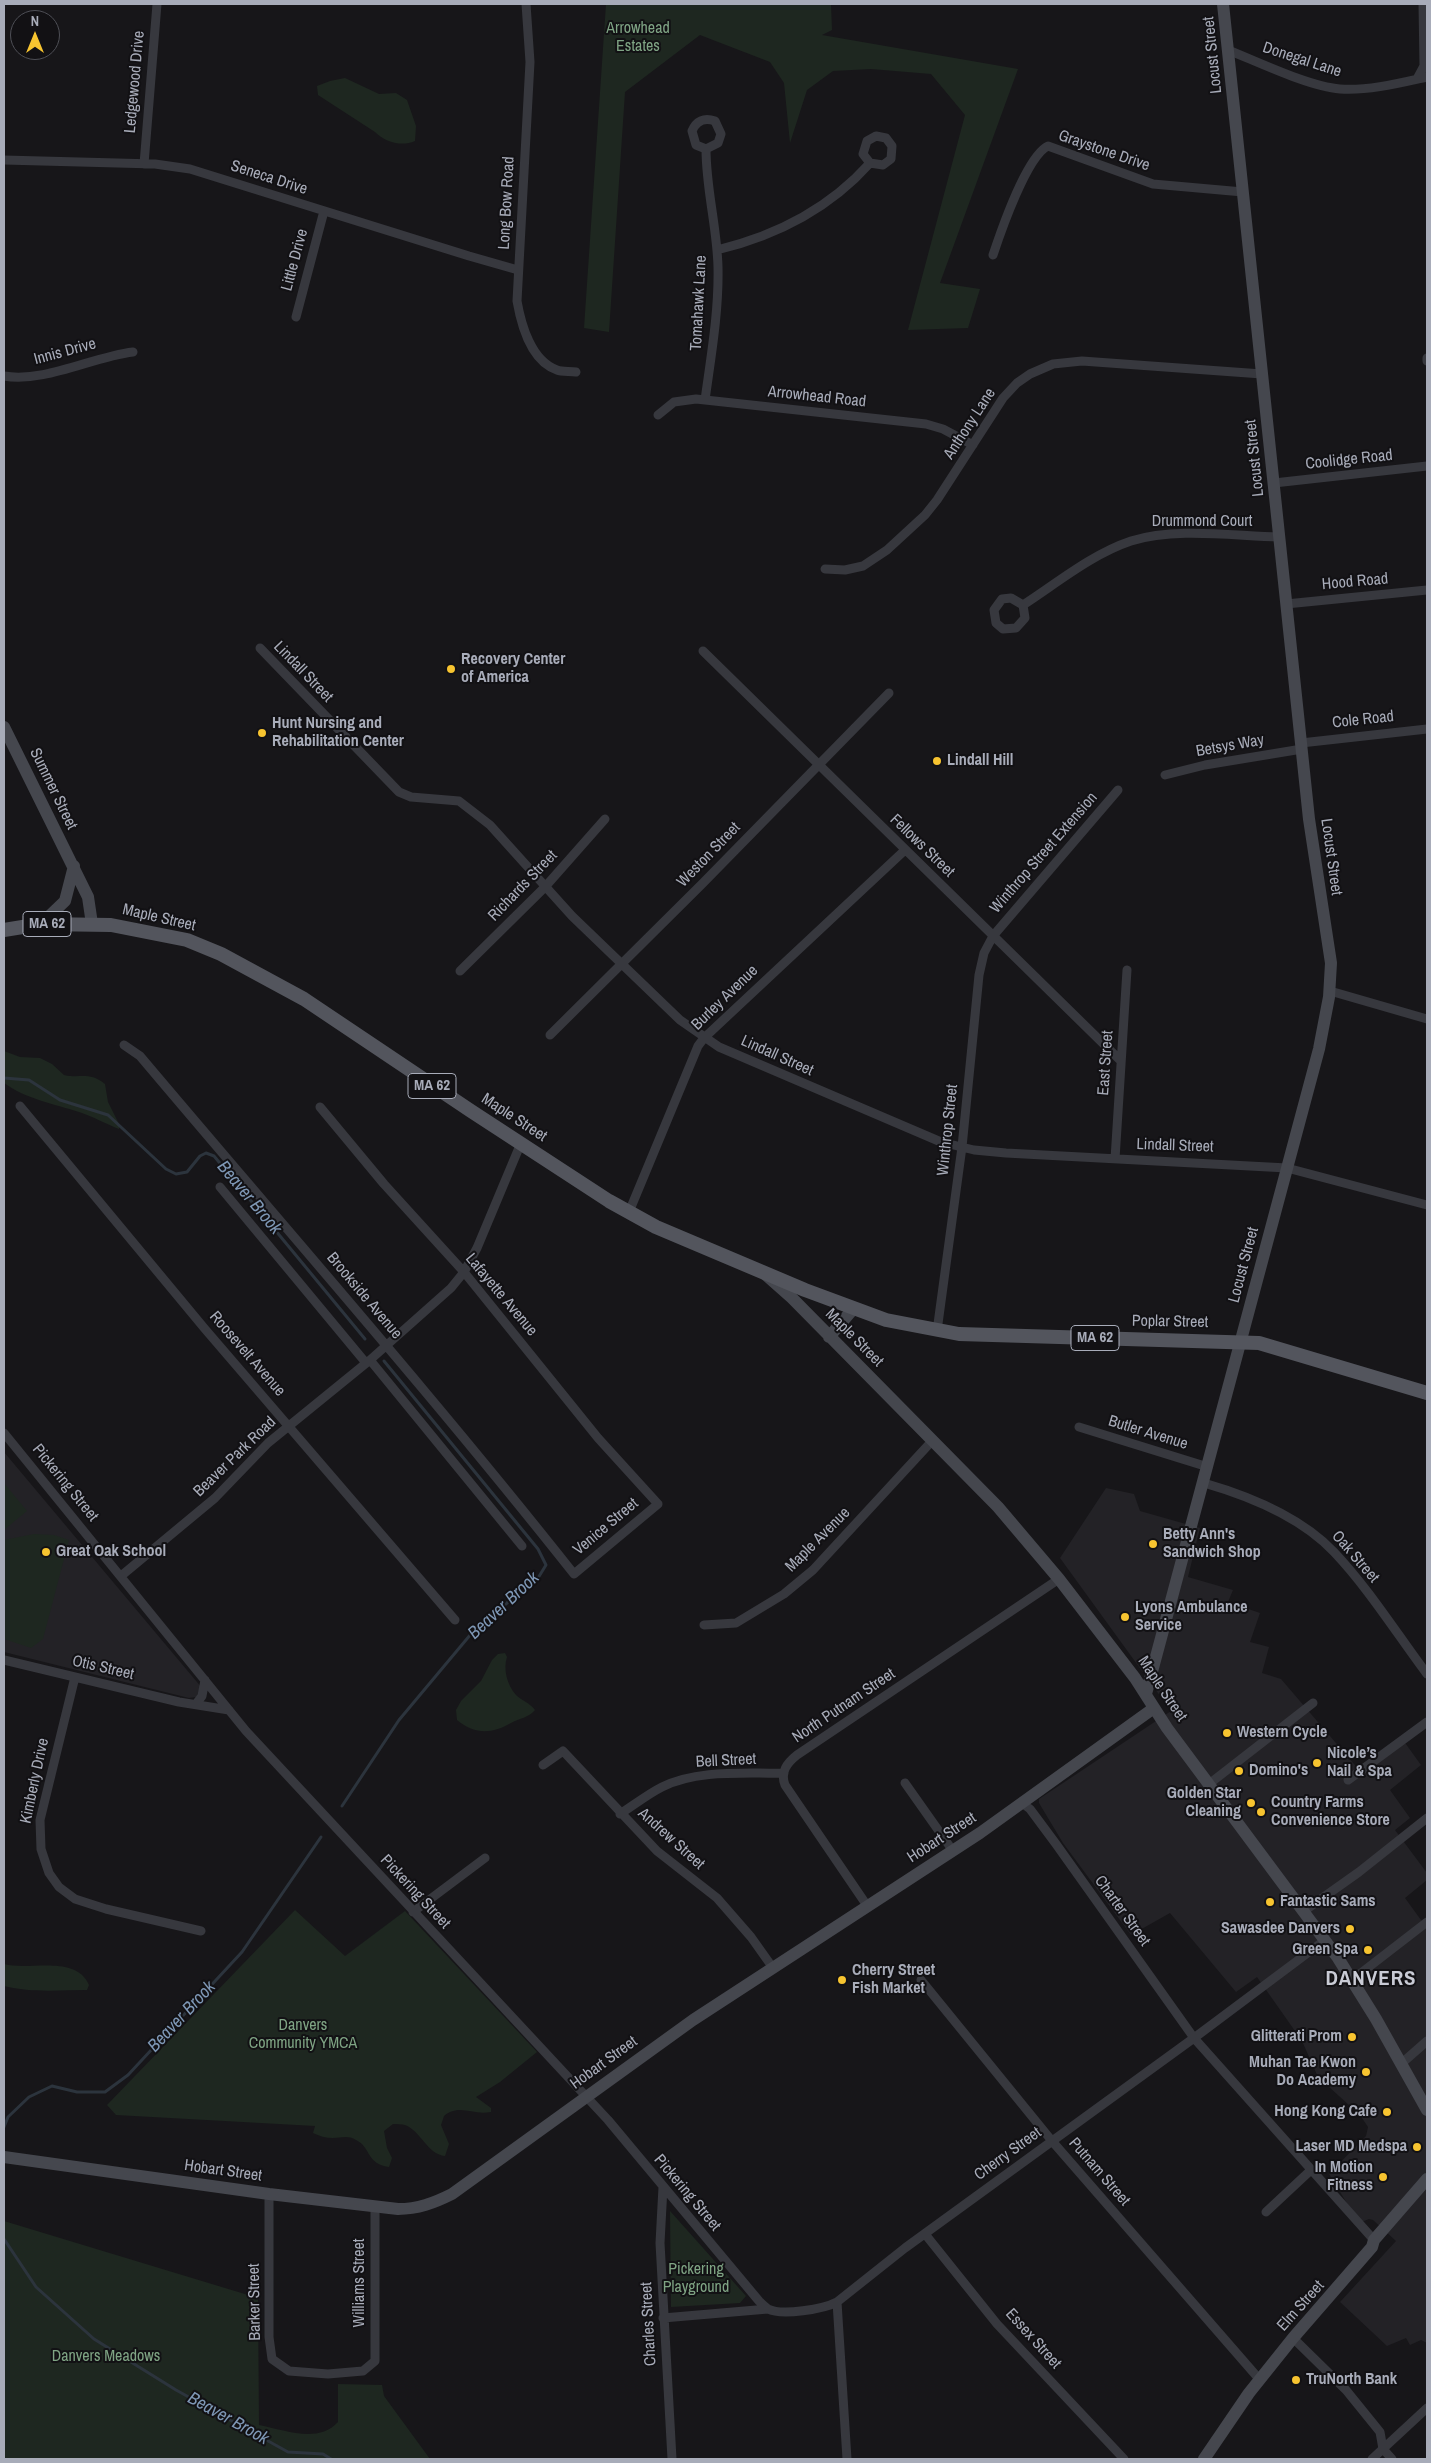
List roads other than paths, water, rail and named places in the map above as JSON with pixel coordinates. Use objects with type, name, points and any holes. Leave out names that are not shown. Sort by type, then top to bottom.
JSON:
[{"type":"main road","name":"Locust Street","points":[[1146,1694],[1319,1049],[1330,991],[1331,963],[1309,820],[1224,4]]},
{"type":"main road","name":"Summer Street","points":[[4,727],[88,897],[92,924]]},
{"type":"main road","points":[[41,924],[65,901],[74,866]]},
{"type":"main road","name":"Maple Street","points":[[4,930],[41,924],[92,924],[149,931],[187,940],[221,954],[265,976],[304,999],[629,1212],[656,1227],[764,1274],[792,1298],[829,1338],[998,1508],[1059,1579],[1146,1694],[1209,1784],[1325,1940],[1352,1980],[1402,2063],[1427,2110]]},
{"type":"main road","name":"Poplar Street","points":[[764,1274],[886,1320],[937,1331],[959,1334],[1259,1343],[1427,1393]]},
{"type":"main road","points":[[829,1338],[854,1308]]},
{"type":"main road","name":"Hobart Street","points":[[4,2158],[269,2194],[375,2206],[410,2209],[433,2203],[451,2194],[693,2020],[954,1851],[1154,1708]]},
{"type":"main road","name":"Elm Street","points":[[1204,2459],[1260,2380],[1293,2338],[1372,2247],[1374,2240],[1427,2179]]},
{"type":"street","name":"Ledgewood Drive","points":[[144,164],[157,4]]},
{"type":"street","name":"Long Bow Road","points":[[526,4],[530,62],[517,301],[520,319],[533,350],[556,370],[576,372]]},
{"type":"street","points":[[1417,79],[1424,66],[1423,4]]},
{"type":"street","name":"Donegal Lane","points":[[1228,50],[1310,81],[1339,89],[1427,77]]},
{"type":"street","name":"Graystone Drive","points":[[993,255],[1002,229],[1031,164],[1042,148],[1048,146],[1153,184],[1243,192]]},
{"type":"street","name":"Tomahawk Lane","points":[[705,400],[716,311],[717,250],[708,185],[706,149]]},
{"type":"street","name":"Seneca Drive","points":[[4,160],[144,164],[190,169],[518,270]]},
{"type":"street","points":[[717,250],[753,241],[792,223],[840,191],[870,163]]},
{"type":"street","name":"Little Drive","points":[[296,317],[324,210]]},
{"type":"street","name":"Innis Drive","points":[[4,376],[33,376],[110,355],[133,352]]},
{"type":"street","name":"Anthony Lane","points":[[826,569],[845,570],[863,566],[887,550],[925,515],[948,485],[1011,389],[1030,374],[1053,364],[1082,361],[1262,374]]},
{"type":"street","name":"Arrowhead Road","points":[[658,415],[668,405],[680,400],[705,400],[926,424],[943,429],[974,445]]},
{"type":"street","name":"Coolidge Road","points":[[1274,483],[1427,466]]},
{"type":"street","name":"Drummond Court","points":[[1023,605],[1112,549],[1144,538],[1171,534],[1279,538]]},
{"type":"street","name":"Hood Road","points":[[1286,604],[1427,590]]},
{"type":"street","name":"Lindall Street","points":[[260,648],[399,792],[411,797],[459,801],[490,824],[545,887],[621,964],[680,1020],[719,1047],[941,1142],[962,1147],[1006,1153],[1287,1168],[1427,1205]]},
{"type":"street","name":"Fellows Street","points":[[703,651],[817,765],[1121,1061]]},
{"type":"street","name":"Weston Street","points":[[550,1035],[702,884],[888,693]]},
{"type":"street","name":"Cole Road","points":[[1301,746],[1427,729]]},
{"type":"street","name":"Betsys Way","points":[[1164,774],[1301,746]]},
{"type":"street","name":"Winthrop Street Extension","points":[[993,936],[1118,790]]},
{"type":"street","name":"Richards Street","points":[[460,971],[545,887],[605,819]]},
{"type":"street","name":"Burley Avenue","points":[[629,1212],[698,1046],[704,1038],[905,850]]},
{"type":"street","name":"Winthrop Street","points":[[937,1331],[962,1147],[979,975],[984,953],[993,936]]},
{"type":"street","name":"East Street","points":[[1115,1159],[1127,970]]},
{"type":"street","points":[[1330,991],[1427,1019]]},
{"type":"street","name":"Brookside Avenue","points":[[124,1045],[140,1056],[387,1346],[574,1574]]},
{"type":"street","name":"Roosevelt Avenue","points":[[20,1106],[455,1620]]},
{"type":"street","name":"Lafayette Avenue","points":[[320,1106],[384,1184],[464,1272],[598,1438],[658,1504]]},
{"type":"street","name":"Beaver Park Road","points":[[121,1576],[215,1498],[233,1477],[289,1426],[387,1346],[451,1288],[464,1272],[476,1248],[521,1143]]},
{"type":"street","points":[[220,1187],[522,1546]]},
{"type":"street","name":"Butler Avenue","points":[[1079,1427],[1208,1467]]},
{"type":"street","name":"Pickering Street","points":[[4,1432],[229,1710],[413,1912],[585,2096],[741,2281],[768,2309]]},
{"type":"street","name":"Maple Avenue","points":[[704,1625],[736,1623],[784,1594],[813,1570],[932,1441]]},
{"type":"street","name":"Oak Street","points":[[1204,1483],[1230,1491],[1264,1506],[1321,1540],[1350,1571],[1427,1674]]},
{"type":"street","name":"Venice Street","points":[[574,1574],[658,1504]]},
{"type":"street","name":"North Putnam Street","points":[[784,1773],[790,1761],[797,1755],[1059,1579]]},
{"type":"street","name":"Otis Street","points":[[4,1660],[229,1710]]},
{"type":"street","name":"Kimberly Drive","points":[[74,1677],[40,1820],[40,1850],[49,1873],[59,1887],[74,1899],[106,1909],[201,1931]]},
{"type":"street","points":[[196,1704],[202,1696],[205,1680]]},
{"type":"street","points":[[1209,1784],[1313,1703]]},
{"type":"street","points":[[1348,1780],[1427,1722]]},
{"type":"street","name":"Andrew Street","points":[[543,1765],[563,1751],[620,1814],[657,1851],[717,1898],[751,1937],[773,1968]]},
{"type":"street","points":[[784,1773],[785,1785],[868,1907]]},
{"type":"street","name":"Bell Street","points":[[620,1814],[663,1786],[682,1780],[704,1775],[784,1773]]},
{"type":"street","points":[[905,1783],[954,1851]]},
{"type":"street","name":"Charter Street","points":[[1022,1804],[1030,1809],[1056,1844],[1194,2038],[1374,2240]]},
{"type":"street","points":[[1304,1912],[1359,1872],[1427,1818]]},
{"type":"street","points":[[413,1912],[485,1858]]},
{"type":"street","points":[[1352,1980],[1427,1922]]},
{"type":"street","name":"Cherry Street","points":[[838,2302],[926,2234],[1325,1940]]},
{"type":"street","name":"Putnam Street","points":[[921,1980],[1052,2141],[1260,2380]]},
{"type":"street","points":[[1402,2063],[1427,2041]]},
{"type":"street","points":[[1266,2212],[1311,2170]]},
{"type":"street","name":"Charles Street","points":[[663,2187],[660,2243],[672,2459]]},
{"type":"street","name":"Barker Street","points":[[269,2194],[269,2337],[272,2359],[289,2371],[328,2374],[362,2371],[375,2361]]},
{"type":"street","name":"Williams Street","points":[[375,2206],[375,2361]]},
{"type":"street","name":"Essex Street","points":[[926,2234],[997,2324],[1124,2459]]},
{"type":"street","points":[[663,2318],[768,2309],[787,2311],[826,2308],[838,2302],[847,2459]]},
{"type":"street","points":[[1293,2338],[1346,2390],[1380,2432],[1383,2449],[1392,2459]]},
{"type":"street","points":[[1372,2459],[1427,2408]]},
{"type":"waterway","name":"Beaver Brook","points":[[4,1078],[29,1080],[60,1100],[108,1115],[166,1169],[176,1174],[187,1172],[200,1156],[206,1153],[214,1156],[365,1339]]},
{"type":"waterway","name":"Beaver Brook","points":[[342,1806],[399,1720],[476,1628],[538,1578],[546,1565],[538,1549],[384,1361]]},
{"type":"waterway","name":"Beaver Brook","points":[[4,2127],[8,2117],[29,2097],[52,2086],[77,2092],[105,2092],[128,2075],[242,1952],[321,1837]]},
{"type":"waterway","name":"Beaver Brook","points":[[4,2239],[36,2287],[94,2339],[176,2390],[288,2452],[323,2454],[331,2459]]},
{"type":"place","name":"Recovery Center of America","points":[[451,669]]},
{"type":"place","name":"Hunt Nursing and Rehabilitation Center","points":[[262,733]]},
{"type":"place","name":"Lindall Hill","points":[[937,761]]},
{"type":"place","name":"Betty Ann's Sandwich Shop","points":[[1153,1544]]},
{"type":"place","name":"Great Oak School","points":[[46,1552]]},
{"type":"place","name":"Lyons Ambulance Service","points":[[1125,1617]]},
{"type":"place","name":"Western Cycle","points":[[1227,1733]]},
{"type":"place","name":"Nicole’s Nail & Spa","points":[[1317,1763]]},
{"type":"place","name":"Domino's","points":[[1239,1771]]},
{"type":"place","name":"Golden Star Cleaning","points":[[1251,1803]]},
{"type":"place","name":"Country Farms Convenience Store","points":[[1261,1812]]},
{"type":"place","name":"Fantastic Sams","points":[[1270,1902]]},
{"type":"place","name":"Sawasdee Danvers","points":[[1350,1929]]},
{"type":"place","name":"Green Spa","points":[[1368,1950]]},
{"type":"place","name":"Cherry Street Fish Market","points":[[842,1980]]},
{"type":"place","name":"Glitterati Prom","points":[[1352,2037]]},
{"type":"place","name":"Muhan Tae Kwon Do Academy","points":[[1366,2072]]},
{"type":"place","name":"Hong Kong Cafe","points":[[1387,2112]]},
{"type":"place","name":"Laser MD Medspa","points":[[1417,2147]]},
{"type":"place","name":"In Motion Fitness","points":[[1383,2177]]},
{"type":"place","name":"TruNorth Bank","points":[[1296,2380]]},
{"type":"district","name":"DANVERS","points":[[1371,1979]]},
{"type":"park label","name":"Arrowhead Estates","points":[[638,38]]},
{"type":"park label","name":"Danvers Community YMCA","points":[[303,2035]]},
{"type":"park label","name":"Pickering Playground","points":[[696,2279]]},
{"type":"park label","name":"Danvers Meadows","points":[[106,2357]]}]
